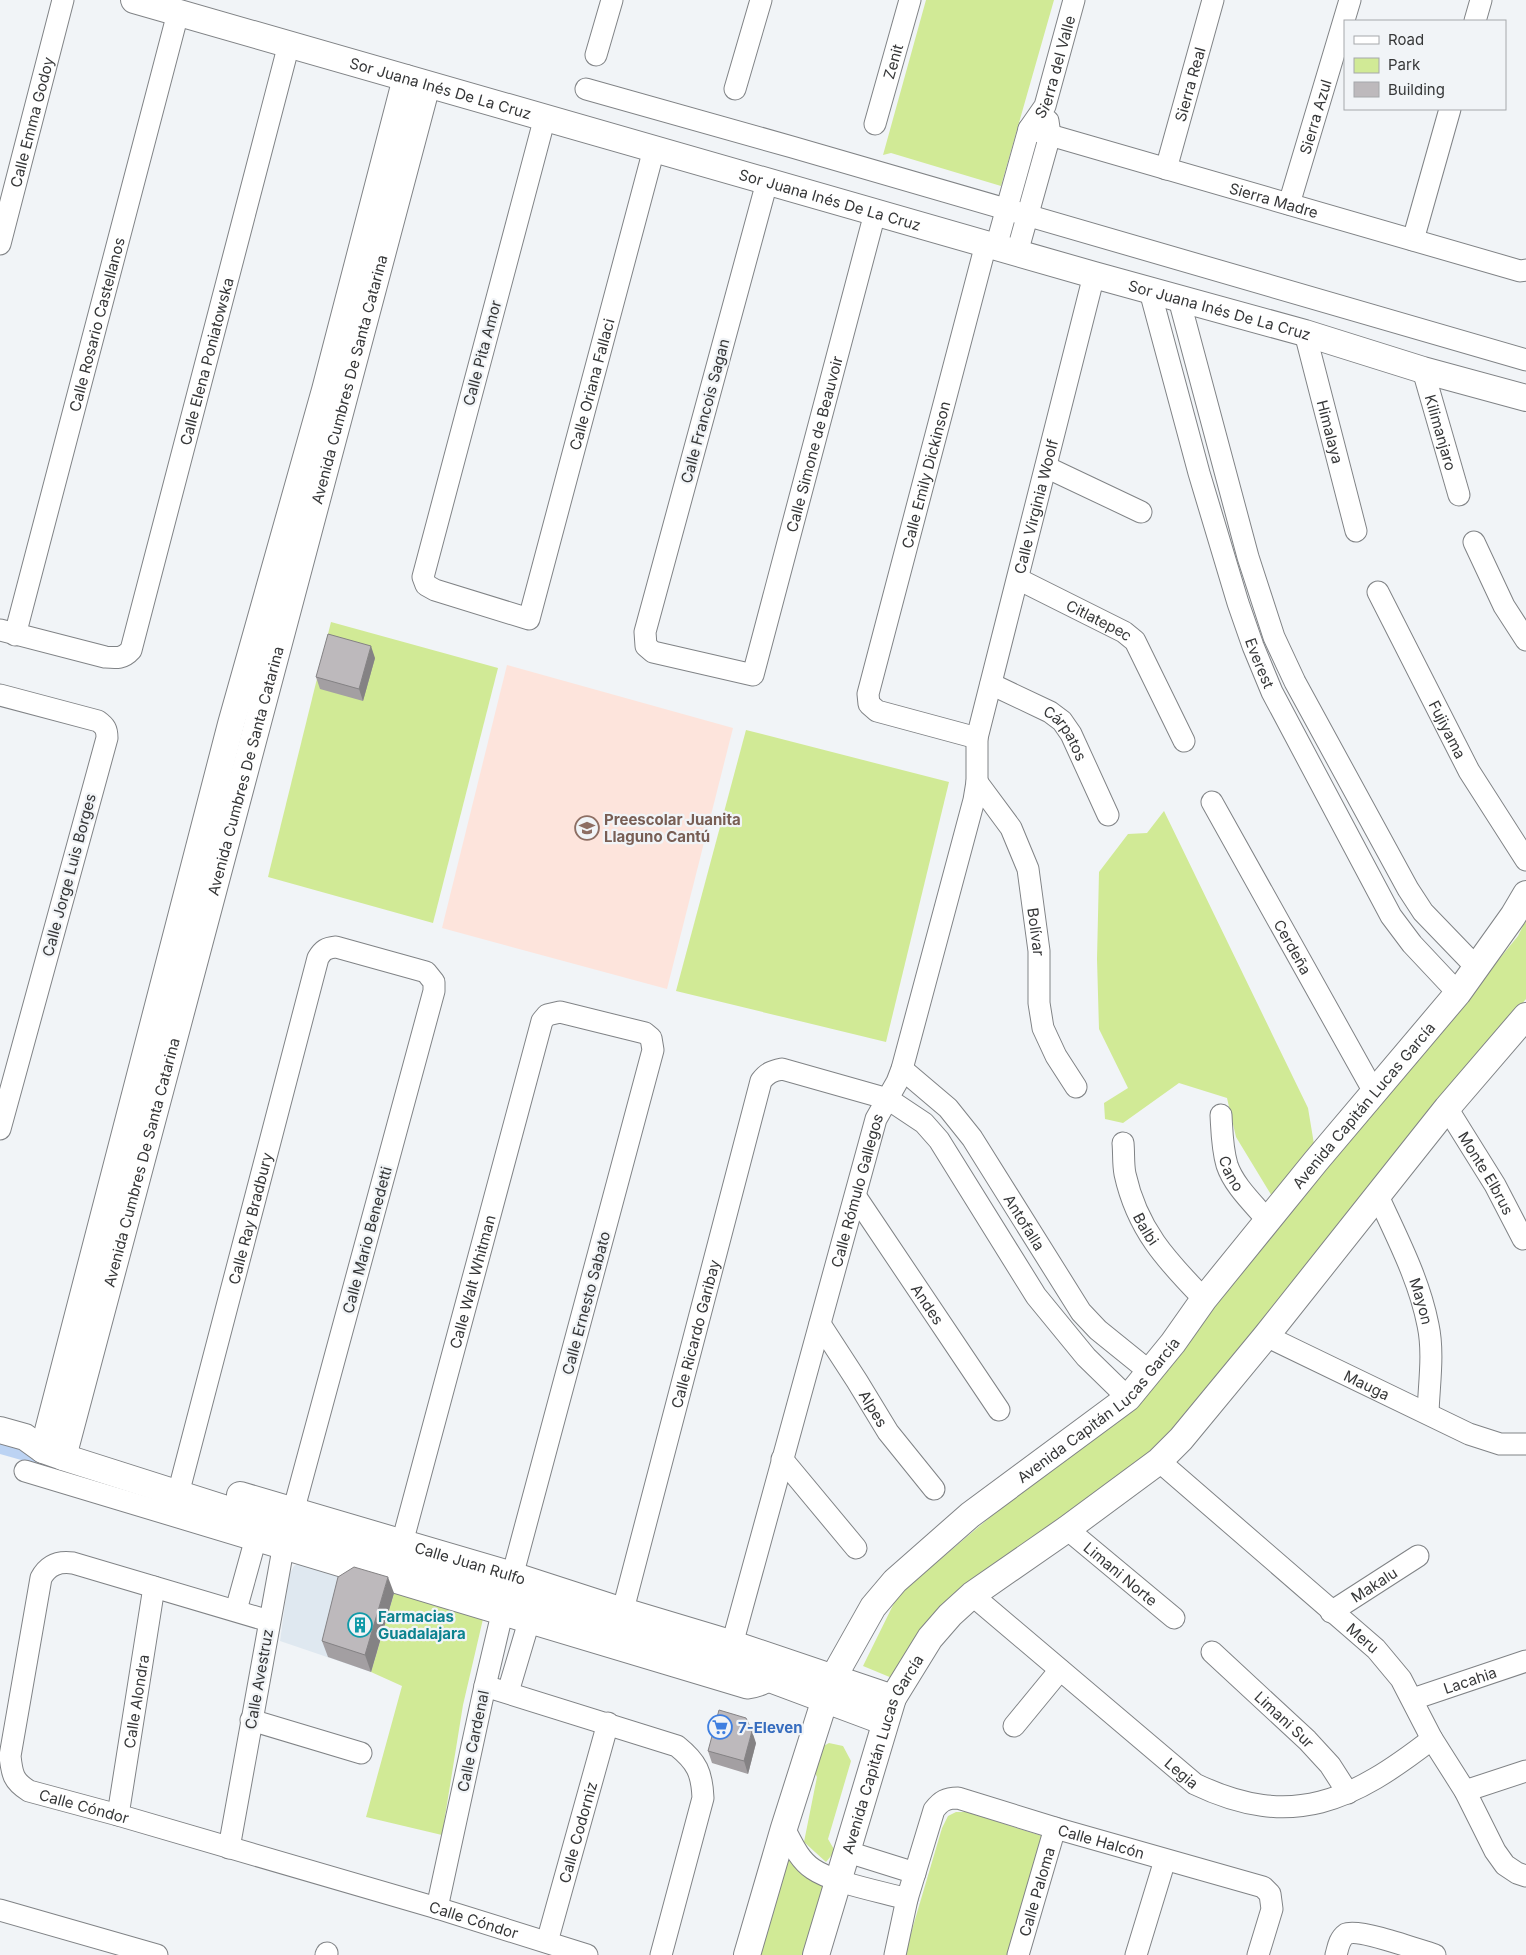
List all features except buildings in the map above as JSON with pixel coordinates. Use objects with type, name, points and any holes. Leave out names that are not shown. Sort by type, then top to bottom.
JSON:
[{"type":"street","name":"Calle Emma Godoy","points":[[0,244],[63,0]]},
{"type":"street","name":"Sor Juana Inés De La Cruz","points":[[134,0],[875,213],[1305,333],[1423,370],[1526,398]]},
{"type":"street","points":[[596,55],[612,0]]},
{"type":"street","points":[[735,89],[761,0]]},
{"type":"street","name":"Zenit","points":[[875,124],[910,0]]},
{"type":"street","name":"Sierra del Valle","points":[[1000,248],[1007,209],[1029,129],[1045,106],[1074,0]]},
{"type":"street","name":"Sierra Real","points":[[1166,169],[1213,0]]},
{"type":"street","name":"Sierra Azul","points":[[1344,20],[1350,0]]},
{"type":"street","points":[[1475,20],[1481,0]]},
{"type":"street","name":"Calle Rosario Castellanos","points":[[8,633],[178,13]]},
{"type":"street","name":"Sierra Azul","points":[[1289,204],[1344,20]]},
{"type":"street","name":"Calle Elena Poniatowska","points":[[8,633],[105,658],[126,656],[130,650],[289,44]]},
{"type":"street","name":"Avenida Cumbres De Santa Catarina","points":[[49,1444],[246,718],[325,390],[416,82]]},
{"type":"street","points":[[586,89],[1526,360]]},
{"type":"street","points":[[1000,248],[1028,215],[1050,135],[1045,106]]},
{"type":"street","points":[[1413,240],[1450,110]]},
{"type":"street","name":"Calle Pita Amor","points":[[529,619],[430,588],[426,585],[423,578],[545,117]]},
{"type":"street","name":"Sierra Madre","points":[[1029,129],[1523,271]]},
{"type":"street","name":"Calle Oriana Fallaci","points":[[529,619],[654,149]]},
{"type":"street","name":"Calle Francois Sagan","points":[[753,675],[652,652],[646,646],[645,632],[767,182]]},
{"type":"street","name":"Calle Simone de Beauvoir","points":[[753,675],[875,213]]},
{"type":"street","name":"Calle Emily Dickinson","points":[[977,738],[877,711],[869,704],[868,694],[1000,248]]},
{"type":"street","name":"Calle Virginia Woolf","points":[[977,738],[1094,275]]},
{"type":"street","name":"Everest","points":[[1150,291],[1217,537],[1253,646],[1272,692],[1392,916],[1412,944],[1458,994]]},
{"type":"street","name":"Everest","points":[[1178,299],[1248,557],[1278,644],[1295,682],[1408,889],[1423,912],[1477,968]]},
{"type":"street","name":"Himalaya","points":[[1305,333],[1356,531]]},
{"type":"street","name":"Kilimanjaro","points":[[1423,370],[1459,495]]},
{"type":"street","points":[[1046,467],[1141,512]]},
{"type":"street","points":[[1474,542],[1504,606],[1526,640]]},
{"type":"street","name":"Citlatepec","points":[[1018,578],[1124,632],[1135,641],[1184,741]]},
{"type":"street","name":"Fujiyama","points":[[1378,592],[1469,771],[1526,860]]},
{"type":"street","name":"Cárpatos","points":[[991,684],[1050,712],[1062,721],[1071,734],[1108,815]]},
{"type":"street","name":"Calle Jorge Luis Borges","points":[[0,695],[98,721],[104,725],[107,731],[107,738],[0,1129]]},
{"type":"street","name":"Calle Rómulo Gallegos","points":[[730,1653],[876,1119],[902,1069],[974,800],[977,782],[977,738]]},
{"type":"street","name":"Bolívar","points":[[977,782],[1011,828],[1028,869],[1039,952],[1039,1003],[1043,1028],[1056,1056],[1076,1087]]},
{"type":"street","name":"Cerdeña","points":[[1212,802],[1374,1092]]},
{"type":"street","name":"Avenida Capitán Lucas García","points":[[747,1955],[784,1828],[829,1688],[873,1607],[895,1581],[970,1515],[1128,1398],[1150,1372],[1204,1298],[1374,1092],[1458,994],[1513,916],[1526,894]]},
{"type":"street","name":"Calle Ray Bradbury","points":[[180,1485],[318,958],[323,951],[336,947],[426,972]]},
{"type":"street","name":"Calle Mario Benedetti","points":[[289,1530],[434,992],[434,982],[426,972]]},
{"type":"street","name":"Calle Ernesto Sabato","points":[[507,1595],[653,1050],[651,1038],[645,1033],[560,1012],[547,1015],[542,1021]]},
{"type":"street","name":"Calle Walt Whitman","points":[[399,1552],[542,1021]]},
{"type":"street","name":"Avenida Capitán Lucas García","points":[[816,1955],[893,1698],[930,1638],[950,1615],[972,1595],[1067,1529],[1159,1460],[1181,1438],[1266,1336],[1447,1108],[1524,1023]]},
{"type":"street","name":"Antofalla","points":[[782,1069],[888,1099],[924,1123],[939,1140],[1036,1296],[1086,1357],[1128,1398]]},
{"type":"street","name":"Calle Ricardo Garibay","points":[[620,1620],[761,1081],[772,1070],[782,1069]]},
{"type":"street","name":"Antofalla","points":[[902,1069],[948,1108],[972,1138],[1081,1312],[1098,1330],[1150,1372]]},
{"type":"street","name":"Monte Elbrus","points":[[1447,1108],[1476,1153],[1524,1240]]},
{"type":"street","name":"Cano","points":[[1221,1115],[1223,1147],[1228,1167],[1239,1186],[1268,1221]]},
{"type":"street","name":"Balbi","points":[[1123,1143],[1125,1172],[1136,1210],[1152,1240],[1176,1270],[1204,1298]]},
{"type":"street","name":"Mayon","points":[[1378,1196],[1419,1285],[1429,1326],[1428,1413]]},
{"type":"street","name":"Andes","points":[[856,1197],[1000,1410]]},
{"type":"street","name":"Alpes","points":[[820,1324],[888,1432],[934,1489]]},
{"type":"street","name":"Mauga","points":[[1266,1336],[1469,1434],[1500,1444],[1526,1444]]},
{"type":"street","name":"Calle Juan Rulfo","points":[[0,1430],[180,1485],[260,1521],[289,1530],[399,1552],[507,1595],[534,1603],[620,1620],[730,1653],[829,1688],[893,1698]]},
{"type":"street","points":[[782,1458],[856,1548]]},
{"type":"street","name":"Meru","points":[[1159,1460],[1331,1612],[1376,1649],[1401,1679],[1413,1699],[1432,1739],[1464,1791],[1495,1851],[1505,1865],[1517,1873],[1526,1876]]},
{"type":"street","name":"Calle Juan Rulfo","points":[[26,1471],[260,1521],[534,1603],[747,1688],[762,1686],[777,1669]]},
{"type":"street","points":[[236,1610],[260,1521]]},
{"type":"street","name":"Limani Norte","points":[[1067,1529],[1174,1618]]},
{"type":"street","name":"Calle Avestruz","points":[[229,1848],[269,1621],[289,1530]]},
{"type":"street","name":"Makalu","points":[[1331,1612],[1418,1556]]},
{"type":"street","name":"Calle Cóndor","points":[[269,1621],[73,1563],[57,1563],[45,1571],[41,1578],[10,1756],[12,1771],[18,1784],[30,1791],[438,1908],[587,1955]]},
{"type":"street","name":"Calle Alondra","points":[[118,1815],[154,1587]]},
{"type":"street","name":"Calle Cardenal","points":[[438,1908],[485,1686],[507,1595]]},
{"type":"street","name":"Legia","points":[[972,1595],[1195,1784],[1212,1792],[1255,1804],[1306,1805],[1328,1801],[1370,1783],[1432,1739]]},
{"type":"street","name":"Calle Cardenal","points":[[508,1692],[534,1603]]},
{"type":"street","name":"Limani Sur","points":[[1212,1652],[1307,1740],[1330,1765],[1348,1793]]},
{"type":"street","name":"Lacahia","points":[[1413,1699],[1526,1661]]},
{"type":"street","points":[[1014,1726],[1060,1670]]},
{"type":"street","points":[[485,1686],[677,1746],[692,1758],[699,1772],[703,1798],[661,1955]]},
{"type":"street","name":"Calle Juan Rulfo","points":[[829,1688],[885,1722]]},
{"type":"street","points":[[251,1720],[361,1753]]},
{"type":"street","name":"Calle Codorniz","points":[[547,1942],[608,1723]]},
{"type":"street","points":[[1464,1791],[1526,1771]]},
{"type":"street","name":"Calle Halcón","points":[[895,1955],[907,1899],[934,1810],[940,1802],[948,1798],[958,1798],[1164,1860],[1264,1887],[1270,1894],[1272,1909],[1258,1955]]},
{"type":"street","points":[[784,1828],[796,1851],[812,1869],[840,1880],[907,1899]]},
{"type":"street","name":"Calle Paloma","points":[[1018,1955],[1055,1828]]},
{"type":"street","points":[[848,1852],[915,1873]]},
{"type":"street","points":[[1136,1955],[1164,1860]]},
{"type":"street","points":[[0,1910],[157,1955]]},
{"type":"street","points":[[1336,1955],[1340,1940],[1346,1934],[1360,1933],[1435,1955]]},
{"type":"shaded area","name":"Preescolar Juanita Llaguno Cantú","points":[[507,665],[733,728],[667,989],[442,928]]},
{"type":"shaded area","name":"Farmacias Guadalajara","points":[[300,1563],[394,1593],[371,1672],[280,1641],[289,1575],[294,1566]]},
{"type":"green space","points":[[926,0],[1054,0],[1001,186],[891,153],[883,155]]},
{"type":"green space","points":[[331,622],[498,668],[433,923],[268,877]]},
{"type":"green space","points":[[746,730],[949,782],[886,1042],[676,991]]},
{"type":"green space","points":[[1164,811],[1308,1108],[1314,1144],[1273,1198],[1236,1137],[1227,1098],[1179,1083],[1123,1123],[1105,1119],[1104,1103],[1128,1088],[1099,1029],[1097,959],[1099,872],[1128,834],[1147,833]]},
{"type":"green space","points":[[1526,920],[1526,999],[1163,1442],[892,1678],[863,1666],[898,1595],[995,1513],[1134,1404],[1518,936]]},
{"type":"green space","points":[[394,1593],[483,1619],[463,1705],[442,1835],[366,1817],[402,1686],[371,1672]]},
{"type":"green space","points":[[829,1743],[843,1746],[851,1761],[828,1839],[835,1851],[826,1862],[804,1842],[817,1777],[812,1766],[818,1749]]},
{"type":"green space","points":[[956,1812],[967,1812],[1042,1836],[1009,1955],[906,1955],[942,1828],[948,1816]]},
{"type":"green space","points":[[787,1855],[805,1877],[825,1884],[803,1955],[758,1955]]},
{"type":"waterway","points":[[0,1444],[31,1453],[42,1465]]},
{"type":"place","name":"Preescolar Juanita Llaguno Cantú","points":[[587,828]]},
{"type":"place","name":"Farmacias Guadalajara","points":[[360,1625]]},
{"type":"place","name":"7-Eleven","points":[[720,1727]]}]
